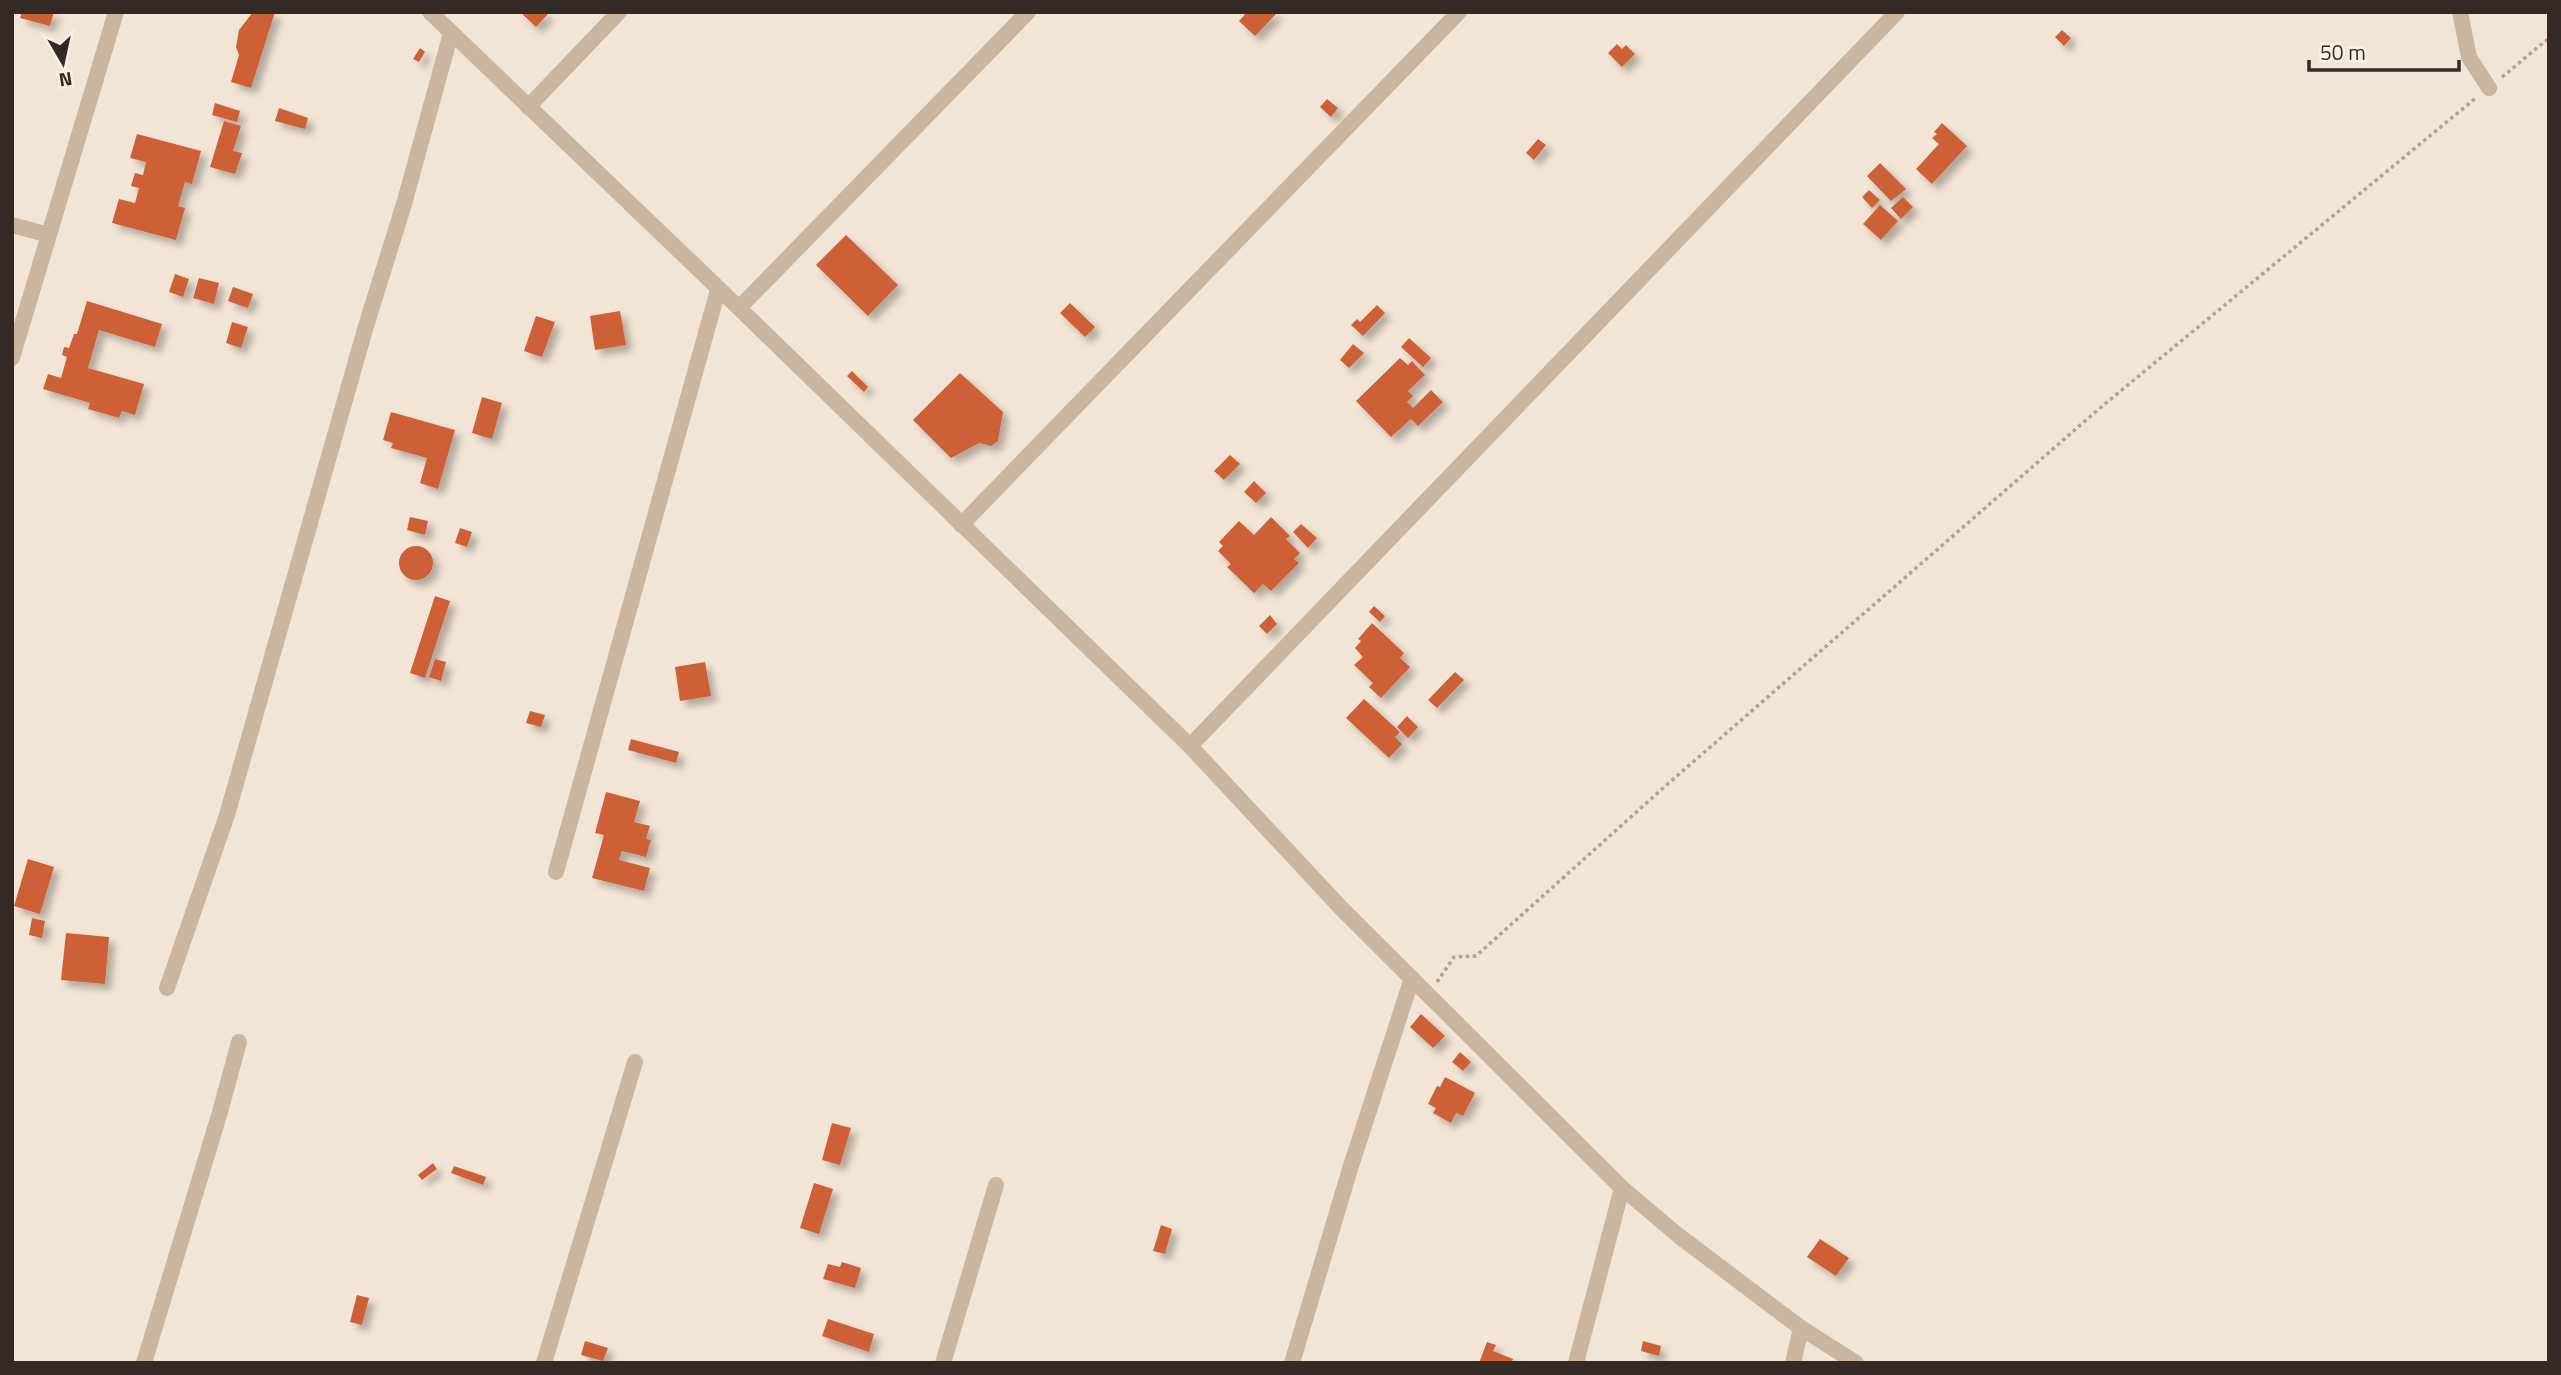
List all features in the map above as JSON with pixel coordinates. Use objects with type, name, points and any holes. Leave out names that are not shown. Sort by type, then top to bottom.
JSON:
[{"type":"street","points":[[12,358],[116,12]]},
{"type":"street","points":[[430,12],[1190,746],[1340,908],[1622,1188],[1679,1236],[1801,1328],[1856,1363]]},
{"type":"street","points":[[528,107],[619,12]]},
{"type":"street","points":[[739,308],[1028,12]]},
{"type":"street","points":[[961,525],[1459,12]]},
{"type":"street","points":[[1190,746],[1898,12]]},
{"type":"street","points":[[2460,12],[2469,57],[2489,88]]},
{"type":"street","points":[[167,988],[228,815],[451,33]]},
{"type":"street","points":[[12,225],[49,235]]},
{"type":"street","points":[[556,872],[718,290]]},
{"type":"street","points":[[1292,1363],[1350,1169],[1412,978]]},
{"type":"street","points":[[144,1363],[239,1042]]},
{"type":"street","points":[[544,1363],[635,1062]]},
{"type":"street","points":[[943,1363],[996,1185]]},
{"type":"street","points":[[1576,1363],[1622,1188]]},
{"type":"street","points":[[1793,1363],[1801,1328]]},
{"type":"path","points":[[1429,996],[1454,957],[1476,956],[1662,789],[2100,408],[2549,38]]},
{"type":"building","points":[[22,12],[54,12],[50,26],[20,18]]},
{"type":"building","points":[[253,12],[275,12],[251,88],[231,82],[239,55],[236,47],[239,30]]},
{"type":"building","points":[[520,12],[546,12],[548,14],[536,27]]},
{"type":"building","points":[[1247,12],[1278,12],[1255,36],[1239,21]]},
{"type":"building","points":[[2062,30],[2071,38],[2064,46],[2055,37]]},
{"type":"building","points":[[1617,44],[1622,49],[1626,45],[1635,54],[1622,67],[1608,53]]},
{"type":"building","points":[[420,48],[425,52],[419,62],[413,59]]},
{"type":"building","points":[[1327,99],[1338,108],[1331,117],[1320,107]]},
{"type":"building","points":[[215,103],[240,111],[237,122],[212,115]]},
{"type":"building","points":[[279,108],[308,118],[305,129],[275,121]]},
{"type":"building","points":[[224,121],[241,126],[233,151],[242,153],[235,174],[210,167]]},
{"type":"building","points":[[1942,123],[1967,146],[1932,184],[1916,169],[1939,144],[1932,138]]},
{"type":"building","points":[[137,134],[201,151],[192,184],[185,182],[178,206],[185,208],[176,240],[112,223],[119,199],[135,203],[139,188],[131,186],[135,173],[143,175],[146,162],[130,158]]},
{"type":"building","points":[[1538,139],[1546,145],[1534,160],[1526,153]]},
{"type":"building","points":[[1880,163],[1906,189],[1891,201],[1867,176]]},
{"type":"building","points":[[1869,190],[1880,200],[1872,208],[1862,197]]},
{"type":"building","points":[[1903,197],[1913,207],[1901,219],[1891,208]]},
{"type":"building","points":[[1880,205],[1898,221],[1881,240],[1863,224]]},
{"type":"building","points":[[846,235],[898,285],[868,316],[816,265]]},
{"type":"building","points":[[175,274],[189,279],[183,297],[169,292]]},
{"type":"building","points":[[199,278],[219,283],[214,304],[193,298]]},
{"type":"building","points":[[233,287],[253,294],[248,308],[228,301]]},
{"type":"building","points":[[87,301],[162,324],[155,347],[99,330],[88,368],[144,384],[135,415],[122,411],[119,418],[88,409],[90,403],[43,389],[48,374],[61,378],[67,357],[62,355],[64,347],[69,348],[74,334],[77,334]]},
{"type":"building","points":[[1070,303],[1095,327],[1085,337],[1060,313]]},
{"type":"building","points":[[1377,305],[1385,313],[1363,336],[1351,325],[1357,319],[1360,322]]},
{"type":"building","points":[[620,311],[626,345],[595,350],[590,316]]},
{"type":"building","points":[[536,316],[555,322],[542,357],[524,351]]},
{"type":"building","points":[[232,322],[248,327],[241,348],[226,343]]},
{"type":"building","points":[[1409,338],[1431,358],[1423,367],[1401,347]]},
{"type":"building","points":[[1353,344],[1364,353],[1349,368],[1340,360]]},
{"type":"building","points":[[1400,358],[1408,365],[1412,361],[1425,375],[1408,391],[1413,396],[1407,402],[1413,408],[1431,390],[1443,402],[1418,426],[1411,419],[1391,437],[1356,401]]},
{"type":"building","points":[[852,371],[868,387],[864,392],[847,376]]},
{"type":"building","points":[[960,373],[1003,412],[998,441],[991,446],[979,443],[951,458],[913,420]]},
{"type":"building","points":[[482,397],[502,403],[492,439],[472,433]]},
{"type":"building","points":[[391,412],[455,430],[438,489],[420,483],[427,458],[391,448],[393,443],[383,440]]},
{"type":"building","points":[[1230,455],[1240,464],[1224,480],[1214,471]]},
{"type":"building","points":[[1254,481],[1266,493],[1256,503],[1244,492]]},
{"type":"building","points":[[410,517],[428,521],[425,535],[407,530]]},
{"type":"building","points":[[1271,517],[1290,536],[1286,539],[1300,553],[1294,559],[1299,563],[1271,591],[1263,584],[1254,593],[1227,567],[1231,564],[1218,551],[1223,546],[1219,542],[1239,521],[1254,535]]},
{"type":"building","points":[[1301,524],[1317,538],[1308,548],[1293,532]]},
{"type":"building","points":[[460,528],[472,532],[467,547],[455,543]]},
{"type":"building","points":[[416,546],[428,551],[433,563],[428,575],[416,580],[404,575],[399,563],[404,551]]},
{"type":"building","points":[[435,596],[450,601],[425,678],[410,673]]},
{"type":"building","points":[[1374,606],[1385,616],[1380,622],[1369,612]]},
{"type":"building","points":[[1270,615],[1277,624],[1267,634],[1259,626]]},
{"type":"building","points":[[1372,623],[1404,653],[1400,658],[1410,667],[1381,698],[1369,687],[1373,683],[1354,665],[1363,657],[1355,648],[1361,641],[1358,639]]},
{"type":"building","points":[[435,659],[446,662],[441,681],[429,677]]},
{"type":"building","points":[[705,662],[711,696],[680,701],[675,667]]},
{"type":"building","points":[[1455,672],[1464,680],[1437,708],[1428,700]]},
{"type":"building","points":[[1364,699],[1400,732],[1395,737],[1402,744],[1389,758],[1346,718]]},
{"type":"building","points":[[530,711],[545,715],[541,727],[526,723]]},
{"type":"building","points":[[1407,716],[1418,727],[1408,738],[1397,727]]},
{"type":"building","points":[[631,739],[679,752],[676,763],[628,750]]},
{"type":"building","points":[[606,792],[640,801],[634,822],[650,826],[646,839],[651,840],[646,857],[622,851],[619,860],[650,868],[644,891],[592,878],[604,835],[595,833]]},
{"type":"building","points":[[28,859],[54,867],[40,914],[14,906]]},
{"type":"building","points":[[32,918],[45,921],[42,938],[29,935]]},
{"type":"building","points":[[66,933],[109,937],[105,984],[61,980]]},
{"type":"building","points":[[1421,1014],[1445,1036],[1433,1048],[1410,1027]]},
{"type":"building","points":[[1460,1052],[1471,1062],[1463,1071],[1452,1062]]},
{"type":"building","points":[[1445,1077],[1475,1093],[1463,1116],[1456,1113],[1451,1123],[1433,1113],[1436,1108],[1428,1104]]},
{"type":"building","points":[[832,1123],[851,1128],[840,1165],[822,1160]]},
{"type":"building","points":[[433,1163],[437,1169],[422,1180],[418,1175]]},
{"type":"building","points":[[454,1166],[486,1177],[483,1185],[451,1173]]},
{"type":"building","points":[[814,1183],[833,1189],[819,1234],[800,1228]]},
{"type":"building","points":[[1161,1225],[1172,1229],[1165,1254],[1153,1251]]},
{"type":"building","points":[[1820,1239],[1849,1258],[1836,1276],[1807,1257]]},
{"type":"building","points":[[842,1262],[861,1268],[855,1288],[823,1279],[828,1264],[840,1267]]},
{"type":"building","points":[[357,1295],[369,1298],[362,1325],[350,1322]]},
{"type":"building","points":[[828,1319],[874,1334],[869,1352],[822,1336]]},
{"type":"building","points":[[585,1341],[608,1348],[603,1361],[581,1355]]},
{"type":"building","points":[[1643,1341],[1661,1346],[1659,1356],[1641,1351]]},
{"type":"building","points":[[1487,1342],[1496,1345],[1493,1351],[1513,1359],[1511,1363],[1479,1363]]}]
